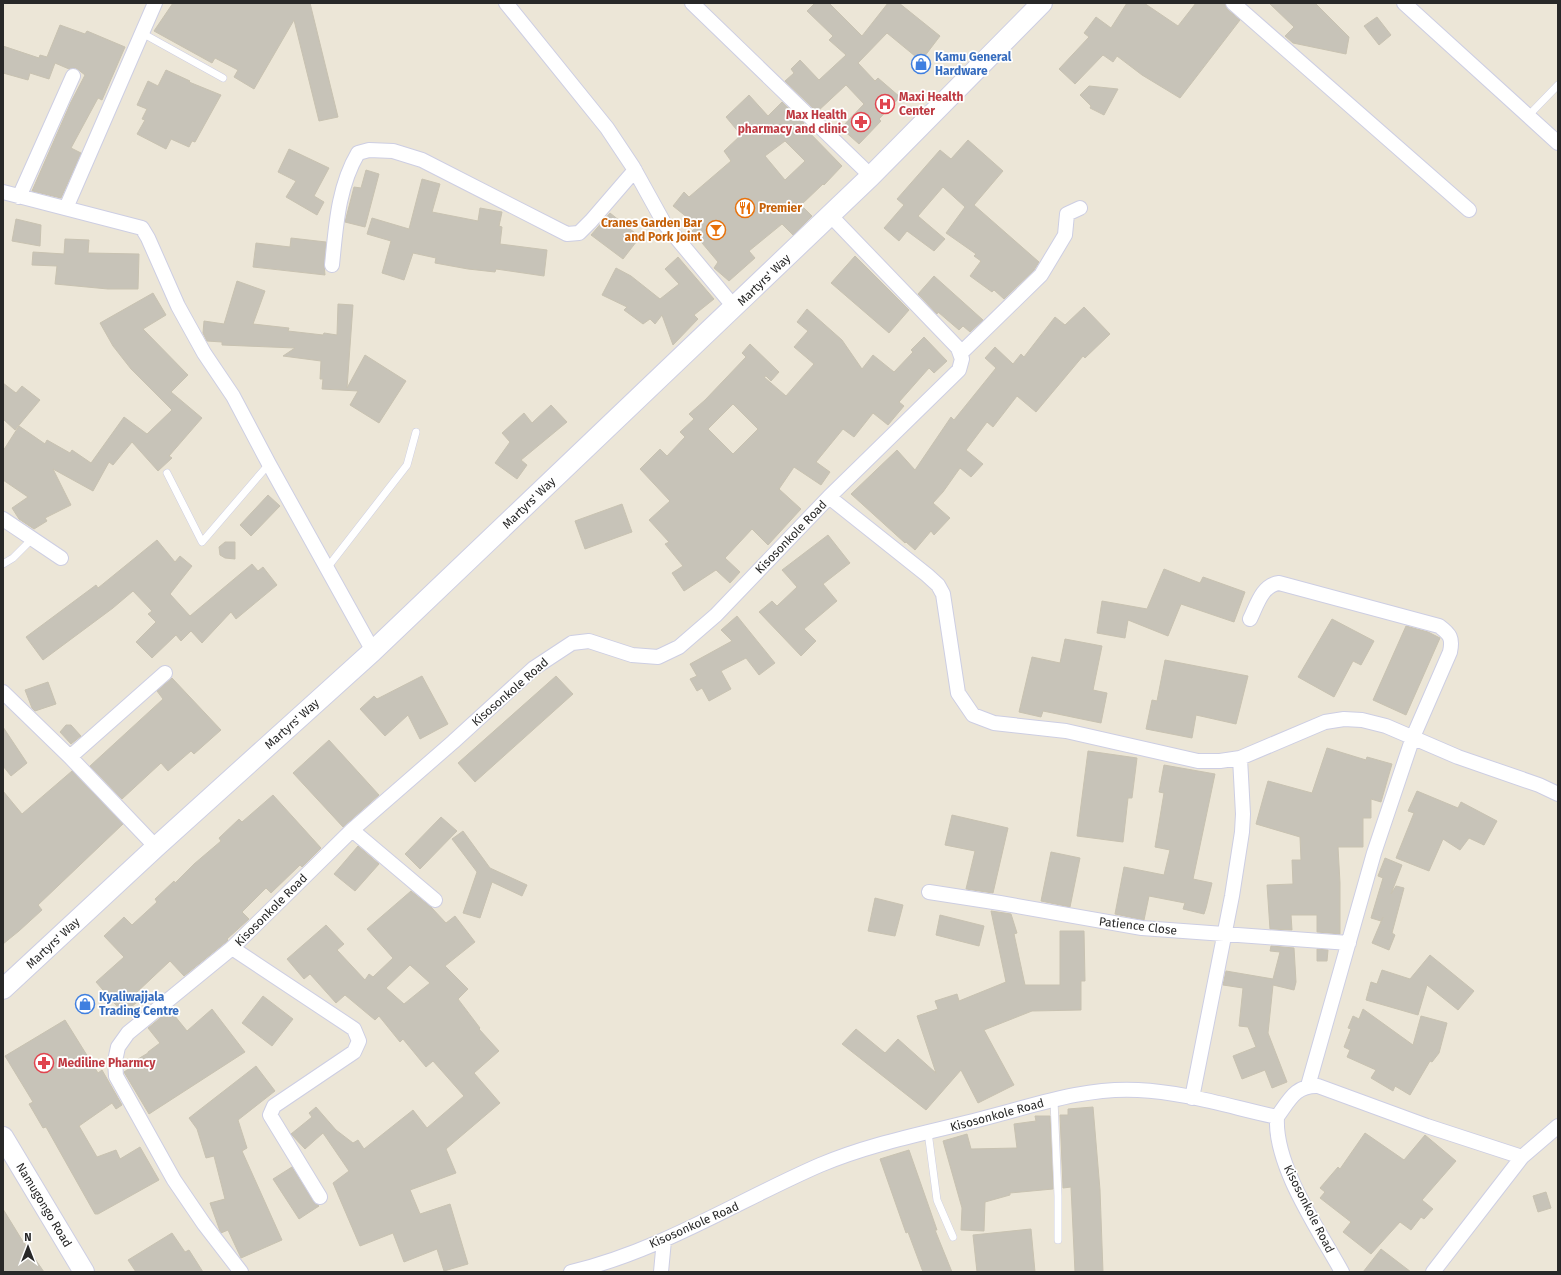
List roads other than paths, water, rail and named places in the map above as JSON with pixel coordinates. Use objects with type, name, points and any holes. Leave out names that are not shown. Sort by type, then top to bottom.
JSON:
[{"type":"main road","name":"Martyrs' Way","points":[[3,989],[156,847],[373,651],[735,308],[871,176],[1042,3]]},
{"type":"main road","name":"Namugongo Road","points":[[3,1137],[84,1272]]},
{"type":"street","points":[[66,208],[155,3]]},
{"type":"street","points":[[506,3],[607,128],[635,170],[664,223],[735,308]]},
{"type":"street","points":[[692,3],[871,176]]},
{"type":"street","points":[[1233,3],[1469,210]]},
{"type":"street","points":[[1404,3],[1558,143]]},
{"type":"street","points":[[19,197],[73,76]]},
{"type":"street","points":[[332,265],[338,208],[348,170],[358,153],[369,150],[393,151],[422,160],[567,234],[578,233],[592,221],[635,170]]},
{"type":"street","points":[[3,192],[142,228],[148,238],[178,306],[204,353],[233,396],[373,651]]},
{"type":"street","points":[[830,216],[961,353],[1041,275],[1064,235],[1067,214],[1080,208]]},
{"type":"street","name":"Kisosonkole Road","points":[[241,1272],[204,1224],[174,1180],[116,1076],[115,1061],[118,1047],[128,1033],[232,948],[352,830],[453,742],[534,668],[572,643],[589,641],[632,654],[658,657],[679,647],[716,615],[829,497],[959,370],[961,353]]},
{"type":"street","points":[[829,497],[938,585],[943,594],[946,610],[958,693],[974,715],[994,722],[1066,731],[1198,761],[1220,761],[1240,758],[1325,722],[1344,719],[1362,720],[1386,726],[1458,757],[1539,785],[1558,794]]},
{"type":"street","points":[[3,519],[61,558]]},
{"type":"street","points":[[1250,619],[1265,589],[1273,584],[1279,584],[1439,626],[1446,631],[1452,642],[1450,652],[1413,737],[1374,853],[1350,943],[1308,1086]]},
{"type":"street","points":[[70,757],[165,673]]},
{"type":"street","points":[[3,692],[70,757],[156,847]]},
{"type":"street","points":[[1192,1098],[1242,832],[1243,814],[1240,758]]},
{"type":"street","points":[[352,830],[435,900]]},
{"type":"street","name":"Patience Close","points":[[929,892],[1142,928],[1350,943]]},
{"type":"street","points":[[232,948],[354,1029],[359,1040],[354,1052],[274,1106],[270,1115],[320,1197]]},
{"type":"street","points":[[1277,1117],[1298,1090],[1308,1086],[1318,1086],[1427,1126],[1522,1158]]},
{"type":"street","name":"Kisosonkole Road","points":[[571,1272],[612,1260],[664,1240],[822,1165],[880,1144],[1076,1094],[1137,1090],[1172,1094],[1277,1117],[1276,1129],[1283,1156],[1290,1174],[1300,1196],[1342,1272]]},
{"type":"street","points":[[1433,1272],[1522,1158],[1558,1126]]},
{"type":"street","points":[[661,1272],[664,1240]]},
{"type":"lane","points":[[142,33],[223,78]]},
{"type":"lane","points":[[1528,116],[1558,85]]},
{"type":"lane","points":[[327,568],[408,465],[416,432]]},
{"type":"lane","points":[[167,473],[202,542],[269,464]]},
{"type":"lane","points":[[3,564],[13,558],[32,539]]},
{"type":"lane","points":[[1054,1100],[1058,1196],[1058,1240]]},
{"type":"lane","points":[[928,1132],[937,1200],[953,1237]]},
{"type":"place","name":"Kamu General Hardware","points":[[921,64]]},
{"type":"place","name":"Maxi Health Center","points":[[885,104]]},
{"type":"place","name":"Max Health pharmacy and clinic","points":[[861,122]]},
{"type":"place","name":"Premier","points":[[745,208]]},
{"type":"place","name":"Cranes Garden Bar and Pork Joint","points":[[716,230]]},
{"type":"place","name":"Kyaliwajjala Trading Centre","points":[[85,1004]]},
{"type":"place","name":"Mediline Pharmcy","points":[[44,1063]]}]
